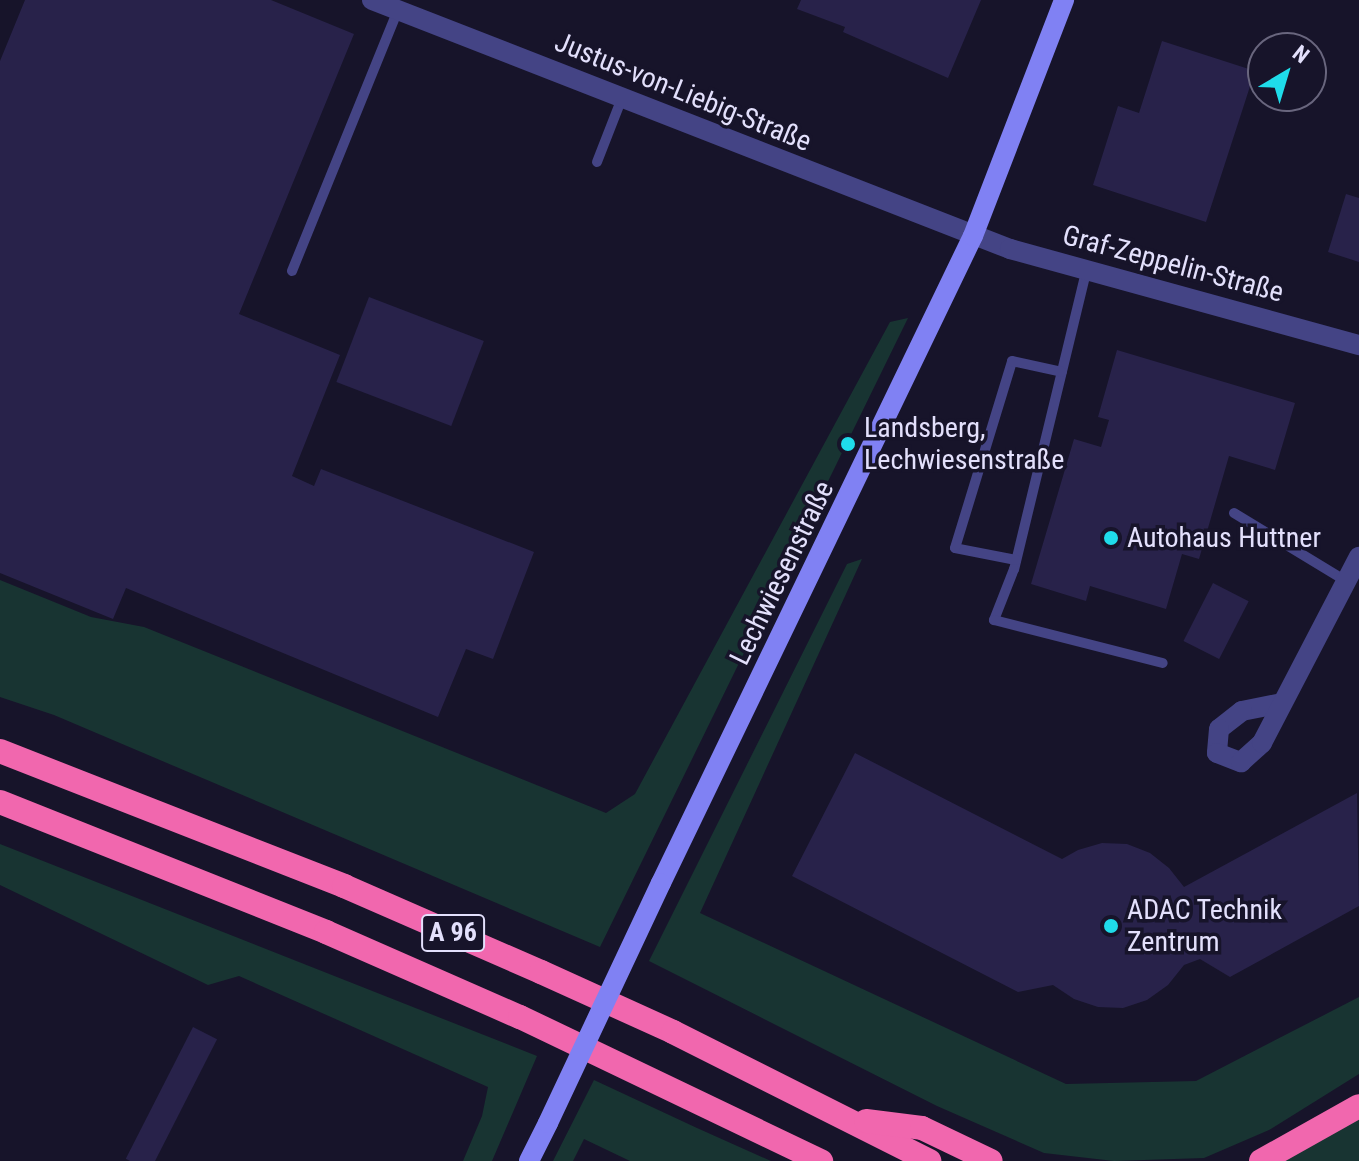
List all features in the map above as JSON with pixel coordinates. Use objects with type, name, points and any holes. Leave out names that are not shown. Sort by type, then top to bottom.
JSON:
[{"type":"highway","name":"A 96","points":[[0,751],[344,886],[673,1032],[929,1161]]},
{"type":"highway","name":"A 96","points":[[0,802],[326,932],[520,1017],[821,1161]]},
{"type":"highway","points":[[1261,1161],[1359,1106]]},
{"type":"highway","points":[[848,1118],[922,1128],[991,1161]]},
{"type":"street","name":"Justus-von-Liebig-Straße","points":[[372,0],[973,236]]},
{"type":"street","name":"Lechwiesenstraße","points":[[529,1161],[973,236],[1064,0]]},
{"type":"street","name":"Graf-Zeppelin-Straße","points":[[973,236],[1359,345]]},
{"type":"street","points":[[1282,703],[1359,557]]},
{"type":"lane","points":[[292,271],[398,10]]},
{"type":"lane","points":[[597,162],[622,98]]},
{"type":"lane","points":[[1087,268],[1016,560],[994,620],[1163,663]]},
{"type":"lane","points":[[1016,560],[955,548],[1012,361],[1062,372]]},
{"type":"lane","points":[[1234,513],[1346,581]]},
{"type":"green space","points":[[908,318],[600,947],[54,715],[0,697],[0,580],[91,617],[144,627],[606,813],[635,794],[890,322]]},
{"type":"green space","points":[[862,559],[700,913],[1066,1084],[1196,1081],[1359,997],[1359,1074],[1269,1130],[1204,1158],[1114,1161],[1044,1153],[937,1106],[649,961],[847,564]]},
{"type":"green space","points":[[0,844],[537,1056],[492,1161],[463,1161],[482,1116],[488,1087],[239,976],[208,985],[0,885]]},
{"type":"green space","points":[[594,1080],[771,1161],[630,1161],[584,1139],[573,1161],[553,1161]]},
{"type":"green space","points":[[1359,1115],[1359,1161],[1280,1161]]},
{"type":"building","points":[[25,0],[271,0],[354,34],[239,314],[340,355],[292,476],[314,486],[321,469],[534,552],[493,659],[466,649],[438,717],[126,588],[113,619],[0,573],[0,61]]},
{"type":"building","points":[[801,0],[981,0],[948,78],[843,32],[845,27],[797,9]]},
{"type":"building","points":[[1162,41],[1247,68],[1247,96],[1206,222],[1093,185],[1118,106],[1139,113]]},
{"type":"building","points":[[1346,194],[1359,198],[1359,262],[1328,252]]},
{"type":"building","points":[[369,297],[484,341],[451,426],[336,382]]},
{"type":"building","points":[[1117,350],[1295,403],[1275,470],[1229,456],[1199,559],[1182,554],[1166,609],[1090,586],[1086,601],[1031,584],[1074,439],[1101,447],[1109,420],[1098,417]]},
{"type":"building","points":[[1213,583],[1249,601],[1219,659],[1183,641]]},
{"type":"building","points":[[855,753],[1062,859],[1078,850],[1102,843],[1127,844],[1150,853],[1169,868],[1184,887],[1357,793],[1359,906],[1230,977],[1200,959],[1184,965],[1168,985],[1147,1000],[1123,1008],[1098,1007],[1074,999],[1053,985],[1018,992],[792,876]]},
{"type":"building","points":[[193,1027],[217,1039],[155,1161],[126,1159]]},
{"type":"place","name":"Landsberg, Lechwiesenstraße","points":[[848,444]]},
{"type":"place","name":"Autohaus Huttner","points":[[1111,538]]},
{"type":"place","name":"ADAC Technik Zentrum","points":[[1111,926]]}]
